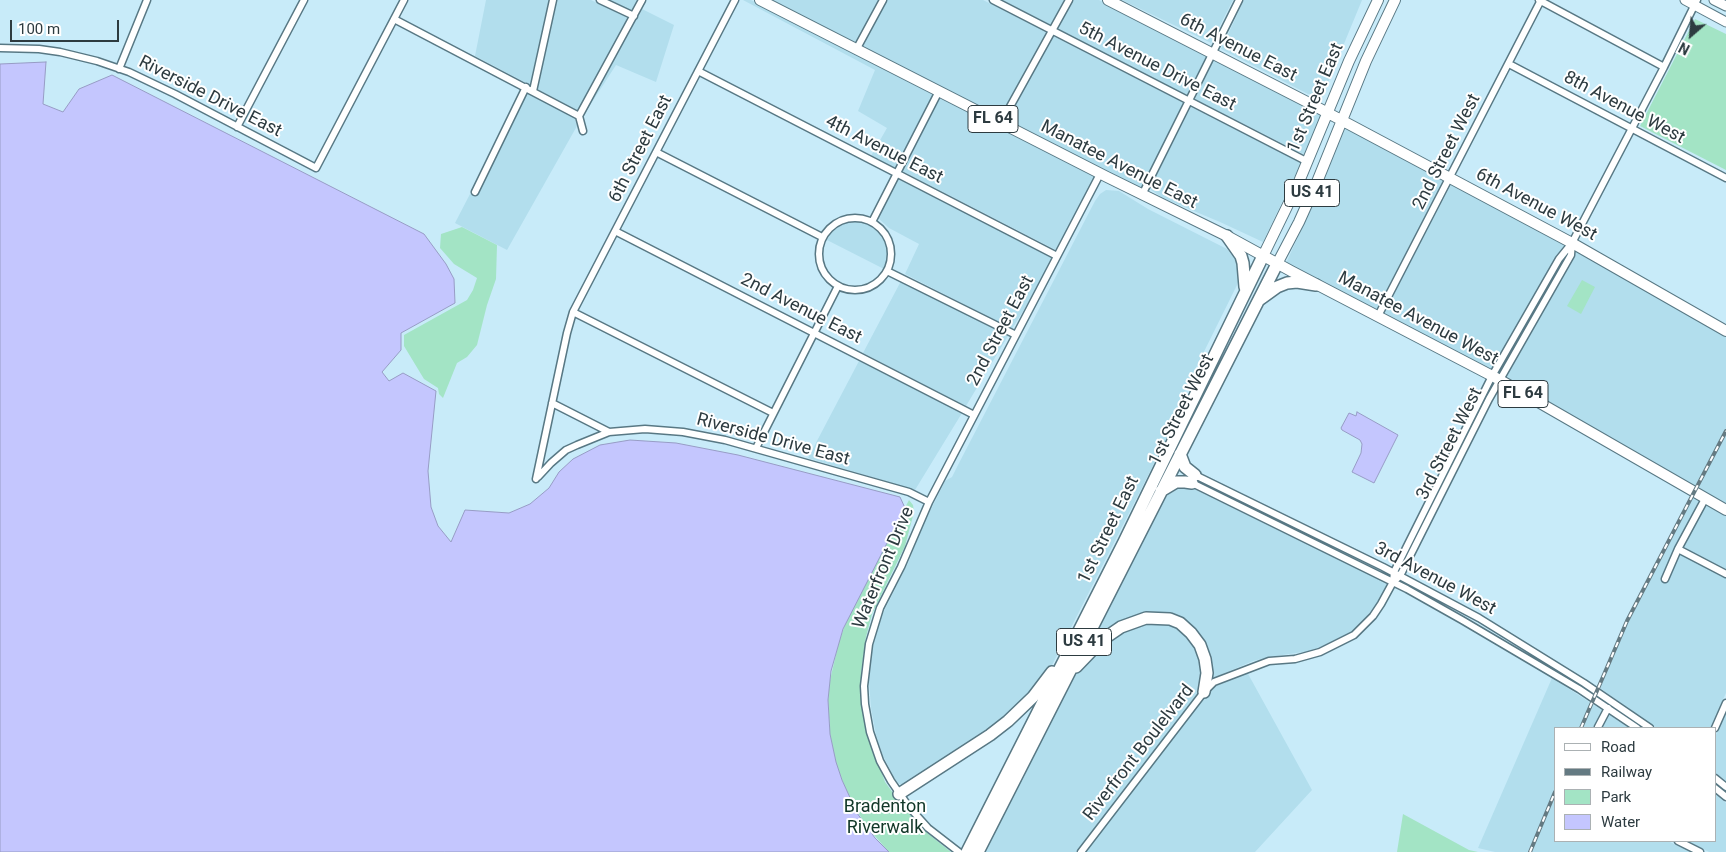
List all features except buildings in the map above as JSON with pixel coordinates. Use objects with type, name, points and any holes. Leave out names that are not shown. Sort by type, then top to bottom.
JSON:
[{"type":"highway","points":[[1227,236],[1243,263],[1245,292]]},
{"type":"highway","name":"1st Street East","points":[[984,829],[1073,642],[1124,542],[1263,256]]},
{"type":"highway","name":"1st Street West","points":[[984,829],[1066,677],[1277,264]]},
{"type":"highway","points":[[1258,301],[1277,287],[1287,283],[1316,284]]},
{"type":"highway","points":[[1160,491],[1176,482],[1194,479],[1185,467],[1180,454]]},
{"type":"highway","points":[[1066,677],[1111,633],[1138,620],[1158,618],[1180,623],[1200,645],[1207,673],[1204,692]]},
{"type":"highway","points":[[899,794],[990,735],[1017,714],[1033,697],[1073,642]]},
{"type":"highway","name":"US 41","points":[[967,852],[984,829]]},
{"type":"highway","name":"US 41","points":[[978,852],[984,829]]},
{"type":"main road","name":"Manatee Avenue East","points":[[760,0],[1100,174],[1227,236],[1277,264]]},
{"type":"main road","name":"6th Avenue East","points":[[1108,0],[1327,112]]},
{"type":"main road","name":"1st Street East","points":[[1263,256],[1308,162],[1351,55],[1378,0]]},
{"type":"main road","name":"1st Street West","points":[[1277,264],[1317,182],[1369,53],[1395,0]]},
{"type":"main road","name":"6th Avenue West","points":[[1327,112],[1572,242],[1726,331]]},
{"type":"main road","name":"Manatee Avenue West","points":[[1277,264],[1496,378],[1726,510]]},
{"type":"street","points":[[119,69],[147,0]]},
{"type":"street","points":[[238,127],[304,0]]},
{"type":"street","points":[[404,0],[394,19],[579,116]]},
{"type":"street","points":[[533,91],[553,0]]},
{"type":"street","points":[[600,0],[634,16]]},
{"type":"street","points":[[583,131],[579,116],[642,0]]},
{"type":"street","name":"6th Street East","points":[[609,432],[566,450],[536,479],[573,312],[735,0]]},
{"type":"street","points":[[856,50],[883,0]]},
{"type":"street","name":"5th Avenue Drive East","points":[[993,0],[1308,162]]},
{"type":"street","points":[[1001,123],[1069,0]]},
{"type":"street","points":[[1142,195],[1239,0]]},
{"type":"street","points":[[1540,0],[1664,67]]},
{"type":"street","name":"2nd Street West","points":[[1378,316],[1509,64],[1540,0]]},
{"type":"street","points":[[1685,0],[1696,3],[1726,22]]},
{"type":"street","points":[[1714,0],[1726,6]]},
{"type":"street","name":"3rd Street West","points":[[1306,656],[1331,648],[1354,635],[1373,616],[1393,582],[1400,576],[1526,316],[1559,259],[1572,242],[1696,3]]},
{"type":"street","name":"Riverside Drive East","points":[[0,48],[39,49],[60,52],[97,61],[119,69],[174,94],[316,168],[394,19]]},
{"type":"street","name":"8th Avenue West","points":[[1509,64],[1726,178]]},
{"type":"street","name":"4th Avenue East","points":[[698,71],[1057,256]]},
{"type":"street","points":[[474,192],[526,88]]},
{"type":"street","points":[[872,222],[939,92]]},
{"type":"street","points":[[656,152],[822,237]]},
{"type":"street","name":"2nd Street East","points":[[929,502],[1100,174]]},
{"type":"street","points":[[857,218],[872,222],[884,232],[889,243],[891,258],[887,270],[880,280],[866,289],[853,290],[838,286],[824,274],[820,264],[818,250],[822,237],[832,226],[844,219],[857,218]]},
{"type":"street","name":"2nd Avenue East","points":[[615,231],[974,415]]},
{"type":"street","name":"3rd Street West","points":[[1393,582],[1394,572],[1496,378],[1535,320],[1571,255],[1572,242]]},
{"type":"street","points":[[887,270],[1016,335]]},
{"type":"street","points":[[756,448],[838,286]]},
{"type":"street","points":[[573,312],[773,413]]},
{"type":"street","points":[[1526,316],[1535,320]]},
{"type":"street","points":[[552,403],[609,432]]},
{"type":"street","name":"Riverside Drive East","points":[[609,432],[645,429],[683,432],[725,440],[909,492],[929,502]]},
{"type":"street","name":"3rd Avenue West","points":[[1194,479],[1295,524],[1394,572],[1490,624],[1590,687],[1649,727]]},
{"type":"street","name":"3rd Avenue West","points":[[1194,479],[1292,532],[1393,582],[1485,633],[1579,689],[1636,727]]},
{"type":"street","points":[[1665,579],[1678,548],[1705,499]]},
{"type":"street","name":"Waterfront Drive","points":[[929,502],[876,620],[865,668],[865,704],[870,732],[884,770],[899,794],[928,828],[959,852]]},
{"type":"street","points":[[1292,532],[1295,524]]},
{"type":"street","points":[[1678,548],[1726,574]]},
{"type":"street","points":[[1485,633],[1490,624]]},
{"type":"street","name":"Riverfront Boulelvard","points":[[1083,850],[1204,692],[1214,682],[1268,661],[1306,656]]},
{"type":"street","points":[[1715,727],[1726,703]]},
{"type":"street","points":[[1598,727],[1608,708]]},
{"type":"street","points":[[1716,779],[1726,787]]},
{"type":"street","points":[[1716,789],[1726,797]]},
{"type":"street","points":[[1680,842],[1700,852]]},
{"type":"shaded area","points":[[486,0],[549,0],[530,85],[475,56]]},
{"type":"shaded area","points":[[557,0],[591,0],[628,18],[578,111],[537,89]]},
{"type":"shaded area","points":[[610,0],[638,0],[632,11]]},
{"type":"shaded area","points":[[743,0],[751,0],[933,94],[895,168],[871,156],[887,128],[858,111],[875,70]]},
{"type":"shaded area","points":[[770,0],[879,0],[855,44]]},
{"type":"shaded area","points":[[887,0],[983,0],[1047,32],[999,118],[862,48]]},
{"type":"shaded area","points":[[1002,0],[1064,0],[1051,25]]},
{"type":"shaded area","points":[[1073,0],[1099,0],[1207,55],[1188,96],[1058,29]]},
{"type":"shaded area","points":[[1122,0],[1233,0],[1211,43]]},
{"type":"shaded area","points":[[1244,0],[1362,0],[1323,91],[1308,94],[1221,49]]},
{"type":"shaded area","points":[[642,9],[674,25],[656,82],[616,65],[583,116]]},
{"type":"shaded area","points":[[1053,36],[1184,103],[1140,190],[1006,121]]},
{"type":"shaded area","points":[[1214,59],[1320,113],[1305,155],[1195,99]]},
{"type":"shaded area","points":[[527,93],[575,119],[577,126],[507,250],[455,223],[470,194],[476,197]]},
{"type":"shaded area","points":[[940,97],[1095,176],[1056,250],[902,171]]},
{"type":"shaded area","points":[[1191,107],[1301,163],[1263,242],[1163,198],[1151,190],[1150,188]]},
{"type":"shaded area","points":[[1345,127],[1445,179],[1376,311],[1286,263],[1322,184]]},
{"type":"shaded area","points":[[898,179],[1052,258],[1033,295],[1012,329],[905,274],[919,244],[889,228],[878,218]]},
{"type":"shaded area","points":[[1452,183],[1566,244],[1556,257],[1491,371],[1383,314]]},
{"type":"shaded area","points":[[1106,190],[1119,191],[1148,209],[1227,249],[1238,263],[1239,280],[1187,386],[1167,438],[1047,675],[1014,713],[904,785],[899,784],[883,756],[876,735],[871,708],[870,664],[880,619],[909,561],[921,529],[945,481],[952,477],[1095,201]]},
{"type":"shaded area","points":[[849,221],[867,223],[882,235],[888,252],[884,269],[825,239],[832,229]]},
{"type":"shaded area","points":[[1576,249],[1726,336],[1726,505],[1505,379],[1575,257]]},
{"type":"shaded area","points":[[901,281],[1008,336],[966,406],[863,353]]},
{"type":"shaded area","points":[[859,361],[962,413],[915,490],[808,458]]},
{"type":"shaded area","points":[[1175,487],[1190,487],[1388,584],[1378,602],[1352,632],[1310,651],[1253,661],[1209,681],[1194,630],[1146,614],[1082,655],[1129,561],[1171,489]]},
{"type":"shaded area","points":[[1691,496],[1726,515],[1726,693],[1710,727],[1656,727],[1597,686]]},
{"type":"shaded area","points":[[1146,622],[1168,623],[1178,627],[1197,648],[1203,674],[1200,691],[1076,852],[982,852],[1019,782],[1022,781],[1070,679],[1113,636]]},
{"type":"shaded area","points":[[1247,672],[1312,790],[1255,852],[1086,852],[1207,694],[1216,686]]},
{"type":"shaded area","points":[[1552,678],[1602,710],[1594,727],[1554,727],[1554,842],[1670,842],[1690,852],[1495,852],[1478,848]]},
{"type":"shaded area","points":[[1726,712],[1726,782],[1716,774],[1716,735]]},
{"type":"shaded area","points":[[1609,714],[1628,727],[1602,727]]},
{"type":"shaded area","points":[[1716,795],[1726,803],[1726,852],[1709,852],[1689,842],[1716,842]]},
{"type":"green space","points":[[1695,19],[1726,34],[1726,170],[1640,126]]},
{"type":"green space","points":[[462,227],[497,245],[496,279],[477,345],[467,357],[457,363],[443,398],[439,394],[438,388],[424,379],[404,346],[404,335],[467,300],[473,290],[477,278],[454,264],[440,248],[441,234]]},
{"type":"green space","points":[[1582,280],[1595,287],[1581,314],[1567,306]]},
{"type":"green space","name":"Bradenton Riverwalk","points":[[909,500],[913,505],[914,512],[905,546],[872,614],[866,637],[861,673],[865,725],[885,782],[905,809],[926,832],[951,852],[889,852],[866,826],[849,797],[836,765],[830,734],[829,685],[839,641],[847,620]]},
{"type":"green space","points":[[1403,814],[1469,850],[1478,852],[1397,852]]},
{"type":"water","points":[[46,62],[43,104],[63,112],[79,89],[112,75],[424,234],[446,264],[454,279],[455,303],[401,333],[401,350],[382,372],[389,381],[403,373],[436,391],[428,471],[431,507],[438,526],[451,542],[465,510],[509,513],[530,504],[549,488],[559,472],[573,459],[600,445],[630,440],[676,443],[738,455],[900,497],[905,508],[843,629],[831,671],[828,700],[830,734],[842,780],[857,813],[875,838],[889,852],[0,852],[0,64]]},
{"type":"water","points":[[1357,412],[1398,435],[1374,483],[1352,472],[1361,453],[1362,444],[1360,440],[1341,428],[1349,413],[1356,416]]},
{"type":"railway","points":[[1581,727],[1627,621],[1726,431]]},
{"type":"railway","points":[[1530,852],[1554,794]]}]
